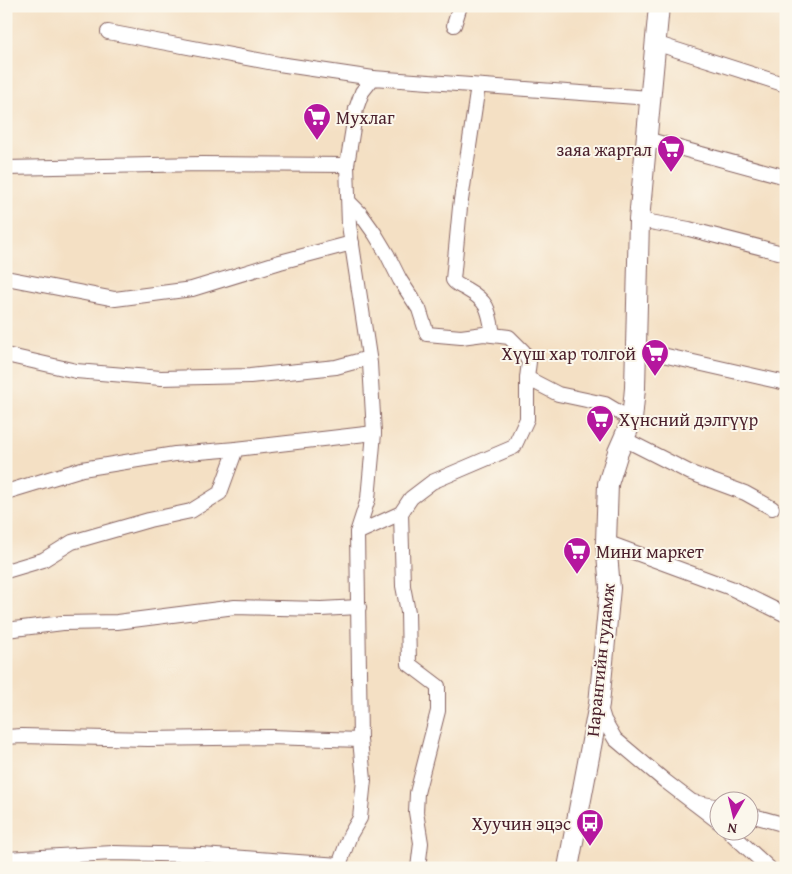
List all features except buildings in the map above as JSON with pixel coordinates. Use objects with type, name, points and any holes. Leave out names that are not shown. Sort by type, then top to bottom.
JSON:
[{"type":"main road","name":"Нарангийн гудамж","points":[[568,868],[599,704],[610,588],[606,542],[608,484],[632,420],[636,349],[639,220],[659,6]]},
{"type":"street","points":[[454,24],[460,6]]},
{"type":"street","points":[[108,32],[279,64],[373,78],[650,98]]},
{"type":"street","points":[[655,43],[786,85]]},
{"type":"street","points":[[6,859],[113,853],[202,855],[338,866],[350,835],[360,818],[364,780],[360,740],[357,533],[368,499],[374,433],[369,358],[349,225],[347,165],[356,109],[362,92],[373,78]]},
{"type":"street","points":[[478,86],[460,207],[453,280],[482,300],[489,309],[493,335]]},
{"type":"street","points":[[646,139],[786,177]]},
{"type":"street","points":[[6,168],[202,164],[347,165]]},
{"type":"street","points":[[349,202],[360,213],[375,234],[400,280],[419,308],[427,334],[461,337],[484,334],[509,337],[529,362],[527,419],[514,447],[432,482],[411,498],[401,513],[357,533]]},
{"type":"street","points":[[639,220],[689,229],[786,254]]},
{"type":"street","points":[[6,278],[115,299],[192,289],[280,262],[352,243]]},
{"type":"street","points":[[636,349],[786,383]]},
{"type":"street","points":[[6,355],[76,370],[161,378],[250,376],[336,367],[369,358]]},
{"type":"street","points":[[527,378],[558,394],[605,404],[632,420]]},
{"type":"street","points":[[6,492],[92,468],[175,454],[374,433]]},
{"type":"street","points":[[624,439],[691,472],[745,493],[772,508]]},
{"type":"street","points":[[6,571],[43,560],[72,542],[149,520],[191,511],[220,493],[236,449]]},
{"type":"street","points":[[401,513],[403,586],[408,612],[409,664],[438,686],[438,711],[417,793],[416,812],[422,843],[418,868]]},
{"type":"street","points":[[606,542],[731,588],[786,615]]},
{"type":"street","points":[[6,630],[63,623],[118,622],[235,607],[321,609],[359,606]]},
{"type":"street","points":[[599,704],[604,720],[615,739],[710,815]]},
{"type":"street","points":[[6,737],[148,739],[270,737],[360,740]]},
{"type":"street","points":[[693,802],[710,805]]},
{"type":"street","points":[[760,818],[786,825]]},
{"type":"street","points":[[741,842],[769,868]]},
{"type":"place","name":"Мухлаг","points":[[317,141]]},
{"type":"place","name":"заяа жаргал","points":[[671,173]]},
{"type":"place","name":"Хүүш хар толгой","points":[[655,377]]},
{"type":"place","name":"Хүнсний дэлгүүр","points":[[600,443]]},
{"type":"place","name":"Мини маркет","points":[[577,575]]},
{"type":"place","name":"Хуучин эцэс","points":[[590,847]]}]
